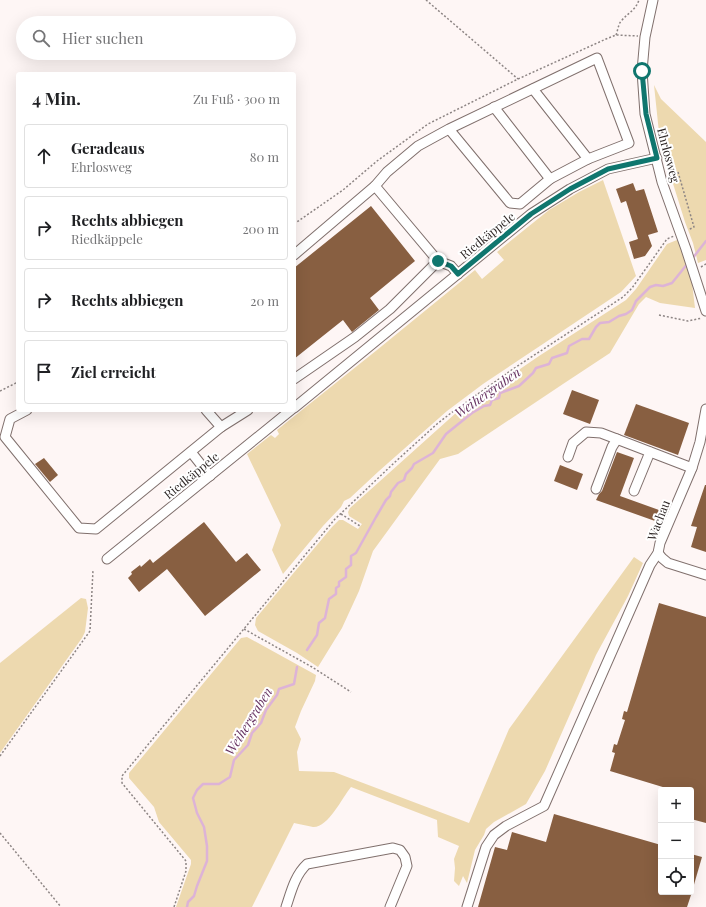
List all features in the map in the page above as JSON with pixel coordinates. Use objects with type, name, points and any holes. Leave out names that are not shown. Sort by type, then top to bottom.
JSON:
[{"type":"street","name":"Ehrlosweg","points":[[653,0],[645,37],[642,71],[646,114],[662,182],[681,232],[706,311]]},
{"type":"street","points":[[296,253],[375,186],[386,172],[418,146],[450,129],[494,107],[597,58],[629,143],[588,159],[550,179],[520,204],[510,203],[450,129]]},
{"type":"street","points":[[533,89],[588,159]]},
{"type":"street","points":[[494,107],[550,179]]},
{"type":"street","name":"Riedkäppele","points":[[296,406],[531,214],[570,189],[608,169],[657,158]]},
{"type":"street","points":[[375,186],[438,261],[451,266],[458,274]]},
{"type":"street","points":[[296,378],[355,337],[390,309],[438,261]]},
{"type":"street","name":"Wachau","points":[[706,409],[700,442],[692,468],[660,543],[658,553],[668,563],[706,575]]},
{"type":"street","points":[[23,412],[10,419],[5,437],[79,528],[96,529],[221,428],[245,412]]},
{"type":"street","points":[[208,412],[221,428]]},
{"type":"street","name":"Riedkäppele","points":[[107,559],[289,412]]},
{"type":"street","points":[[568,457],[573,443],[586,432],[601,433],[692,468]]},
{"type":"street","points":[[596,489],[612,447],[617,439]]},
{"type":"street","points":[[191,452],[210,476]]},
{"type":"street","points":[[634,491],[650,452]]},
{"type":"street","points":[[467,907],[486,847],[494,835],[506,826],[544,806],[650,565],[658,553]]},
{"type":"street","points":[[286,907],[296,878],[300,870],[307,864],[393,848],[400,850],[405,857],[407,866],[390,907]]},
{"type":"path","points":[[426,0],[518,79]]},
{"type":"path","points":[[616,35],[621,20],[631,13],[639,0]]},
{"type":"path","points":[[174,907],[186,871],[186,861],[122,783],[122,776],[335,519],[399,458],[451,413],[513,369],[623,297],[632,288],[667,240],[694,227],[678,172]]},
{"type":"path","points":[[659,314],[688,321],[706,318]]},
{"type":"path","points":[[0,391],[16,383]]},
{"type":"path","points":[[341,514],[360,526]]},
{"type":"path","points":[[0,756],[90,631],[93,570]]},
{"type":"path","points":[[244,629],[312,667],[351,692]]},
{"type":"path","points":[[0,833],[61,907]]},
{"type":"shaded area","points":[[654,85],[661,99],[706,142],[706,260],[698,263],[693,243],[660,142]]},
{"type":"shaded area","points":[[603,180],[636,276],[621,292],[483,384],[447,411],[350,498],[344,501],[341,507],[283,574],[272,550],[281,525],[247,454],[271,435],[275,438],[279,434],[277,430],[475,270],[482,279],[504,260],[497,252],[549,210]]},
{"type":"shaded area","points":[[677,240],[679,242],[692,283],[695,308],[660,303],[646,297],[639,304],[610,353],[458,454],[440,459],[373,551],[359,591],[342,628],[318,667],[297,653],[258,631],[255,625],[256,618],[332,527],[339,520],[343,520],[358,529],[362,524],[349,516],[348,512],[350,508],[457,412],[539,356],[626,300],[636,289],[667,244]]},
{"type":"shaded area","points":[[634,557],[643,563],[628,596],[596,655],[545,771],[526,804],[494,822],[486,829],[475,850],[467,883],[463,876],[459,886],[454,881],[454,859],[459,846],[438,837],[437,820],[351,787],[334,812],[324,823],[313,827],[294,823],[252,907],[176,907],[191,864],[191,860],[159,822],[154,807],[129,778],[129,773],[241,638],[247,637],[316,675],[315,681],[295,727],[301,739],[297,752],[299,771],[334,772],[469,823],[509,729]]},
{"type":"shaded area","points":[[81,598],[86,599],[88,608],[85,632],[82,638],[0,753],[0,663]]},
{"type":"building","points":[[633,183],[636,191],[644,189],[658,232],[648,235],[652,246],[645,256],[634,259],[629,242],[638,239],[626,201],[621,203],[616,189]]},
{"type":"building","points":[[371,206],[415,261],[370,298],[379,310],[352,332],[343,320],[296,357],[296,266]]},
{"type":"building","points":[[572,390],[599,400],[590,424],[563,414]]},
{"type":"building","points":[[636,404],[689,423],[678,455],[624,435]]},
{"type":"building","points":[[617,452],[634,458],[620,496],[659,510],[655,521],[596,500],[602,491]]},
{"type":"building","points":[[44,458],[58,475],[50,482],[35,464]]},
{"type":"building","points":[[560,465],[583,474],[577,490],[554,481]]},
{"type":"building","points":[[705,485],[706,552],[691,547],[697,527],[691,526]]},
{"type":"building","points":[[204,522],[236,562],[247,553],[261,570],[205,616],[167,569],[139,592],[128,578],[132,574],[131,572],[140,565],[141,567],[150,559],[153,563]]},
{"type":"building","points":[[659,603],[706,617],[706,823],[694,820],[694,787],[663,787],[610,771],[615,753],[612,752],[614,744],[617,745],[625,720],[622,719],[624,711],[627,712]]},
{"type":"building","points":[[554,814],[658,844],[658,895],[691,895],[687,907],[478,907],[495,847],[507,850],[512,832],[546,842]]},
{"type":"building","points":[[694,855],[702,857],[694,885]]},
{"type":"waterway","name":"Weihergraben","points":[[692,259],[706,241]]},
{"type":"waterway","name":"Weihergraben","points":[[307,650],[317,635],[319,623],[325,618],[329,599],[336,594],[336,588],[339,586],[339,582],[346,577],[346,569],[351,565],[351,556],[356,553],[391,492],[398,483],[404,480],[406,474],[414,464],[433,453],[446,434],[472,413],[484,406],[490,405],[492,400],[499,398],[500,393],[519,386],[533,373],[536,368],[549,364],[552,358],[567,353],[569,346],[582,339],[589,339],[600,323],[609,322],[632,310],[636,301],[650,287],[656,285],[663,286],[672,283],[688,263]]},
{"type":"waterway","name":"Weihergraben","points":[[187,907],[188,902],[194,896],[207,861],[207,846],[204,827],[197,813],[193,798],[197,790],[203,784],[219,784],[230,777],[234,760],[248,745],[252,733],[261,723],[266,710],[277,695],[279,689],[294,684],[297,667]]},
{"type":"route","points":[[438,261],[451,266],[458,274],[531,214],[570,189],[608,169],[657,158],[646,114],[642,71]]}]
